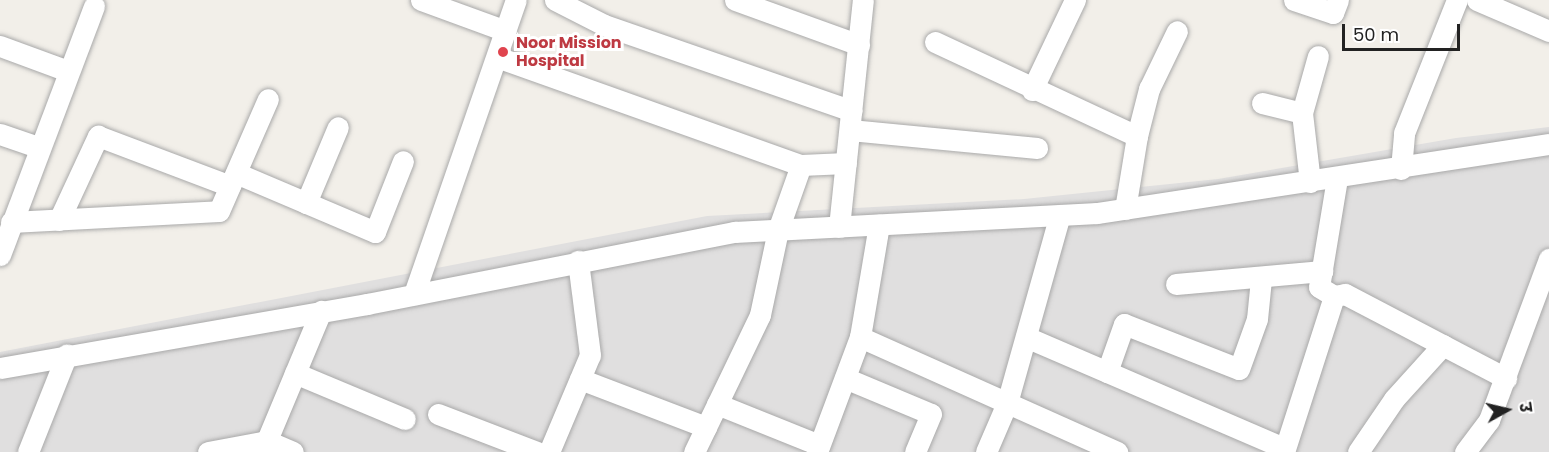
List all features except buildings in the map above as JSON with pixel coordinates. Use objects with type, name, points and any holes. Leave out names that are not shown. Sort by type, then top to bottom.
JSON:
[{"type":"street","points":[[421,0],[506,31]]},
{"type":"street","points":[[414,294],[516,0]]},
{"type":"street","points":[[555,0],[604,25],[851,121],[1037,148]]},
{"type":"street","points":[[735,0],[858,45]]},
{"type":"street","points":[[839,227],[863,0]]},
{"type":"street","points":[[1032,90],[1075,0]]},
{"type":"street","points":[[1294,0],[1333,13],[1338,0]]},
{"type":"street","points":[[1401,169],[1404,133],[1457,0]]},
{"type":"street","points":[[1477,0],[1549,31]]},
{"type":"street","points":[[0,255],[38,147],[94,6]]},
{"type":"street","points":[[1125,209],[1137,136],[1149,89],[1177,31]]},
{"type":"street","points":[[935,42],[1032,90],[1137,136]]},
{"type":"street","points":[[0,46],[68,71]]},
{"type":"street","points":[[1310,182],[1302,113],[1318,56]]},
{"type":"street","points":[[496,57],[801,165],[846,163]]},
{"type":"street","points":[[11,222],[219,211],[268,99]]},
{"type":"street","points":[[1262,103],[1302,113]]},
{"type":"street","points":[[306,203],[338,127]]},
{"type":"street","points":[[0,134],[38,147]]},
{"type":"street","points":[[59,219],[98,136],[306,203],[375,232],[403,161]]},
{"type":"street","points":[[0,368],[67,354],[414,294],[735,232],[1060,215],[1125,209],[1401,169],[1549,144]]},
{"type":"street","points":[[694,452],[760,315],[778,230],[801,165]]},
{"type":"street","points":[[1337,178],[1319,287],[1334,296],[1345,294],[1506,378]]},
{"type":"street","points":[[986,452],[1007,403],[1060,215]]},
{"type":"street","points":[[717,404],[818,448],[860,337],[879,225]]},
{"type":"street","points":[[1465,452],[1489,420],[1549,259]]},
{"type":"street","points":[[549,452],[590,355],[578,261]]},
{"type":"street","points":[[1176,284],[1261,279],[1322,272]]},
{"type":"street","points":[[1107,372],[1124,324],[1239,369],[1257,319],[1261,279]]},
{"type":"street","points":[[1026,337],[1284,450],[1334,296]]},
{"type":"street","points":[[264,446],[321,311]]},
{"type":"street","points":[[860,337],[1117,452]]},
{"type":"street","points":[[1358,452],[1394,399],[1443,345]]},
{"type":"street","points":[[28,452],[67,354]]},
{"type":"street","points":[[295,373],[405,419]]},
{"type":"street","points":[[845,378],[932,414],[915,452]]},
{"type":"street","points":[[580,379],[706,427]]},
{"type":"street","points":[[438,414],[537,452]]},
{"type":"street","points":[[208,452],[264,446],[293,452]]},
{"type":"shaded area","points":[[1549,127],[1549,452],[0,452],[0,352],[707,216],[1024,199],[1218,179],[1456,138]]},
{"type":"place","name":"Noor Mission Hospital","points":[[503,52]]}]
